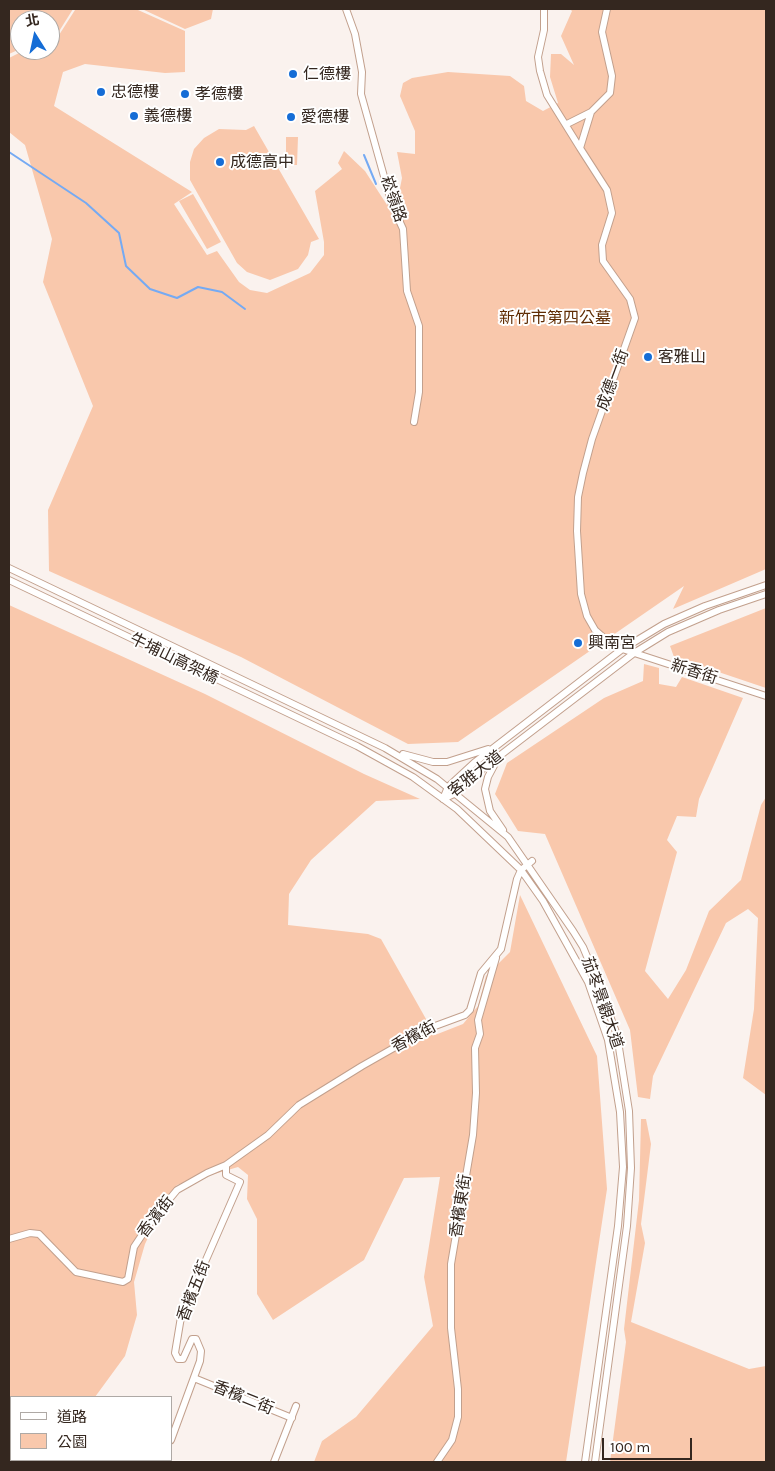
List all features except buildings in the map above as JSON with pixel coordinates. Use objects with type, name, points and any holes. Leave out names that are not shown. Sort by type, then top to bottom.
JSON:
[{"type":"street","name":"崧嶺路","points":[[346,9],[355,34],[362,72],[361,94],[392,205],[403,229],[407,291],[419,326],[419,392],[414,422]]},
{"type":"street","name":"成德一街","points":[[544,9],[544,30],[538,57],[547,95],[567,124],[606,190],[612,213],[602,245],[603,261],[626,293],[636,318],[586,456],[578,497],[579,566],[587,616],[603,640],[621,650]]},
{"type":"street","points":[[567,124],[592,112],[610,93],[612,76],[602,32],[607,9]]},
{"type":"street","points":[[580,148],[592,112]]},
{"type":"street","name":"牛埔山高架橋","points":[[9,568],[275,697]]},
{"type":"street","name":"牛埔山高架橋","points":[[9,580],[272,706]]},
{"type":"street","name":"客雅大道","points":[[444,799],[448,787],[494,747],[621,650],[664,624],[688,613],[766,585]]},
{"type":"street","name":"客雅大道","points":[[444,799],[456,793],[499,756],[634,653],[668,632],[719,610],[766,594]]},
{"type":"street","name":"新香街","points":[[621,650],[766,696]]},
{"type":"street","name":"茄苳景觀大道","points":[[275,697],[385,748],[448,787],[508,837],[530,863],[583,947],[596,978],[617,1035],[629,1111],[631,1168],[627,1226],[595,1462]]},
{"type":"street","name":"茄苳景觀大道","points":[[272,706],[357,746],[413,777],[457,809],[521,870],[543,901],[588,982],[608,1040],[620,1112],[622,1167],[618,1226],[585,1462]]},
{"type":"street","points":[[385,748],[415,758],[447,762],[494,747]]},
{"type":"street","points":[[499,756],[488,777],[486,795],[490,811],[508,837]]},
{"type":"street","points":[[521,870],[530,863]]},
{"type":"street","name":"香檳街","points":[[226,1165],[268,1135],[299,1105],[427,1029],[465,1015],[470,1010],[481,973],[501,950],[521,870]]},
{"type":"street","name":"香檳東街","points":[[437,1462],[452,1440],[458,1417],[458,1389],[451,1328],[450,1264],[472,1135],[476,1093],[475,1048],[480,1034],[478,1020],[490,974],[501,950]]},
{"type":"street","name":"香濱街","points":[[9,1239],[30,1233],[39,1234],[76,1272],[123,1282],[128,1279],[131,1273],[134,1247],[177,1190],[207,1173],[226,1165]]},
{"type":"street","name":"香檳五街","points":[[194,1378],[201,1351],[196,1339],[192,1339],[183,1358],[178,1359],[175,1353],[180,1316],[240,1182],[226,1175],[226,1165]]},
{"type":"street","points":[[172,1437],[194,1378]]},
{"type":"street","name":"香檳二街","points":[[194,1378],[292,1418]]},
{"type":"street","points":[[274,1462],[296,1406]]},
{"type":"green space","points":[[9,9],[73,9],[60,30],[60,10],[10,10],[9,54]]},
{"type":"green space","points":[[142,9],[213,9],[211,19],[185,29]]},
{"type":"green space","name":"新竹市第四公墓","points":[[570,9],[766,9],[766,569],[673,609],[684,586],[458,742],[408,744],[241,657],[49,571],[48,510],[93,406],[43,282],[52,239],[25,145],[9,132],[9,58],[10,60],[60,60],[60,33],[75,10],[138,10],[185,31],[185,72],[165,73],[85,64],[63,72],[54,106],[192,192],[174,204],[207,255],[217,251],[239,282],[250,290],[267,293],[310,273],[324,255],[324,242],[315,191],[342,169],[338,163],[344,151],[365,171],[387,205],[398,198],[402,178],[397,152],[415,154],[415,131],[400,96],[403,83],[412,78],[448,72],[510,76],[524,86],[526,101],[543,111],[558,103],[550,77],[551,54],[561,54],[574,65],[561,36],[572,11]]},
{"type":"green space","points":[[254,126],[319,239],[311,242],[308,255],[298,269],[270,280],[247,272],[237,263],[190,180],[190,162],[194,149],[204,138],[219,129],[246,130]]},
{"type":"green space","points":[[286,137],[298,137],[297,165],[286,165]]},
{"type":"green space","points":[[193,194],[221,242],[207,249],[179,201]]},
{"type":"green space","points":[[9,605],[205,694],[364,774],[420,799],[376,801],[311,860],[289,894],[288,925],[368,934],[381,939],[435,1035],[463,1024],[478,1006],[486,976],[510,952],[520,895],[597,1056],[607,1189],[566,1462],[314,1462],[322,1441],[356,1417],[433,1326],[424,1277],[440,1177],[404,1178],[364,1260],[273,1320],[257,1294],[257,1219],[247,1199],[248,1175],[238,1167],[177,1185],[168,1196],[145,1244],[134,1282],[137,1315],[125,1356],[96,1396],[10,1396],[10,1461],[115,1462],[9,1462]]},
{"type":"green space","points":[[766,608],[766,688],[674,657],[670,646]]},
{"type":"green space","points":[[644,664],[659,668],[659,684],[676,687],[682,677],[743,698],[699,799],[696,817],[677,816],[667,840],[677,852],[645,971],[668,999],[686,970],[709,911],[741,880],[761,805],[766,797],[766,1095],[743,1078],[754,1009],[758,918],[748,909],[726,923],[653,1076],[650,1099],[638,1097],[630,1030],[545,834],[518,831],[495,794],[507,763],[604,698],[643,681]]},
{"type":"green space","points":[[641,1119],[646,1119],[651,1144],[641,1224],[645,1243],[631,1322],[749,1369],[766,1366],[766,1462],[610,1462],[626,1342],[624,1329],[639,1200]]},
{"type":"waterway","points":[[9,152],[86,203],[119,233],[126,266],[150,289],[177,298],[198,287],[222,292],[245,309]]},
{"type":"waterway","points":[[364,155],[376,184]]},
{"type":"place","name":"仁德樓","points":[[293,74]]},
{"type":"place","name":"忠德樓","points":[[101,92]]},
{"type":"place","name":"孝德樓","points":[[185,94]]},
{"type":"place","name":"義德樓","points":[[134,116]]},
{"type":"place","name":"愛德樓","points":[[291,117]]},
{"type":"place","name":"成德高中","points":[[220,162]]},
{"type":"place","name":"客雅山","points":[[648,357]]},
{"type":"place","name":"興南宮","points":[[578,643]]}]
